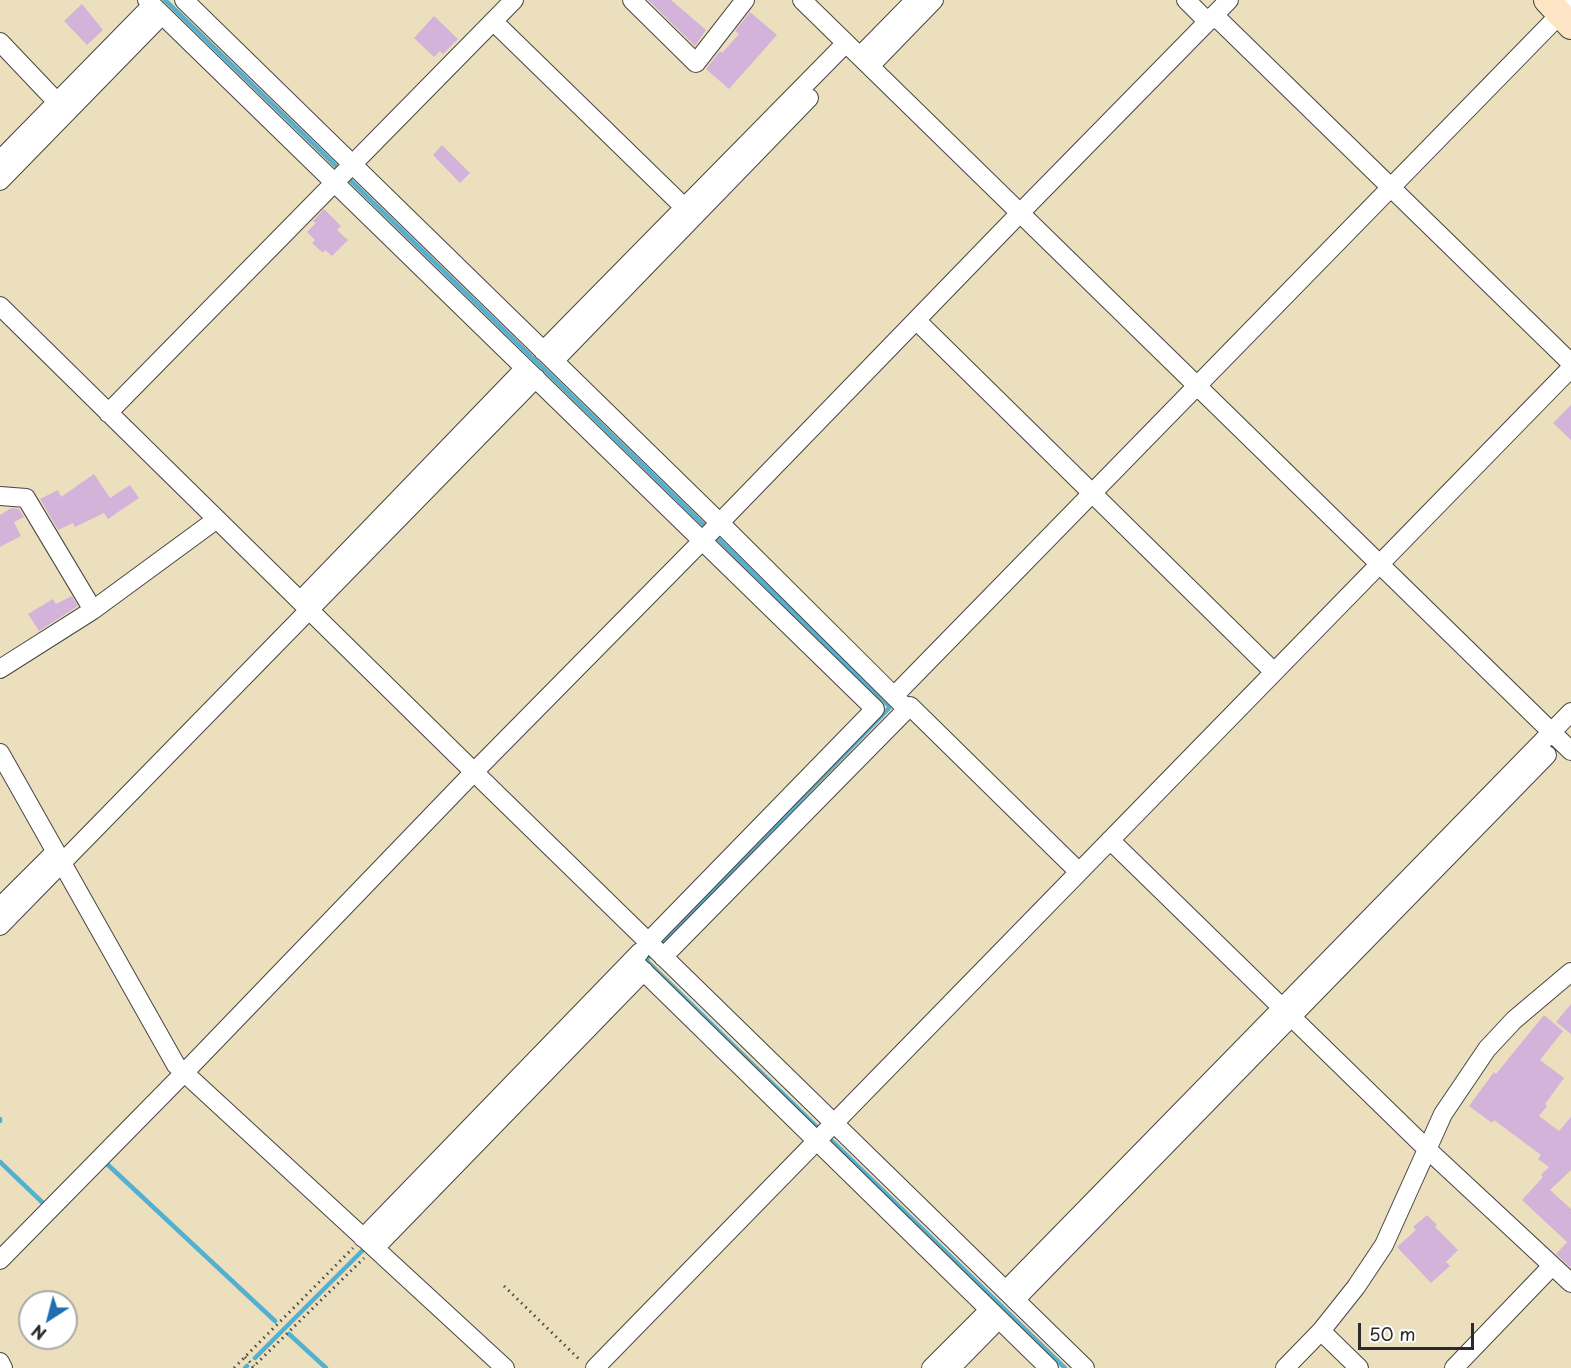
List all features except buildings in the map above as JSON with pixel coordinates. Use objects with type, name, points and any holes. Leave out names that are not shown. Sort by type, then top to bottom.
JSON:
[{"type":"street","points":[[184,0],[720,523],[900,703],[910,706],[1079,872]]},
{"type":"street","points":[[108,412],[514,0]]},
{"type":"street","points":[[632,0],[696,63],[745,0]]},
{"type":"street","points":[[802,0],[1379,564],[1564,739]]},
{"type":"street","points":[[549,356],[684,207],[915,0]]},
{"type":"street","points":[[549,356],[857,54],[934,0]]},
{"type":"street","points":[[1186,0],[1211,18],[1395,191],[1571,363]]},
{"type":"street","points":[[0,1260],[1229,0]]},
{"type":"street","points":[[0,160],[154,6]]},
{"type":"street","points":[[0,181],[154,6]]},
{"type":"street","points":[[154,6],[875,709],[649,942],[638,966],[371,1244]]},
{"type":"street","points":[[663,957],[1096,497],[1564,14]]},
{"type":"street","points":[[493,21],[684,207]]},
{"type":"street","points":[[0,42],[57,102]]},
{"type":"street","points":[[0,306],[649,942],[994,1314],[1049,1368]]},
{"type":"street","points":[[916,320],[1274,672]]},
{"type":"street","points":[[587,1364],[825,1133],[1571,368]]},
{"type":"street","points":[[0,926],[58,857],[531,373]]},
{"type":"street","points":[[0,496],[27,498],[93,610]]},
{"type":"street","points":[[0,668],[93,610],[217,519]]},
{"type":"street","points":[[1010,1295],[1286,1012],[1564,739],[1571,712]]},
{"type":"street","points":[[0,753],[176,1065],[505,1368]]},
{"type":"street","points":[[1110,840],[1427,1149],[1571,1283]]},
{"type":"street","points":[[0,907],[58,857]]},
{"type":"street","points":[[638,966],[1010,1295],[1085,1368]]},
{"type":"street","points":[[1285,1368],[1321,1331],[1356,1287],[1384,1245],[1443,1114],[1487,1049],[1514,1020],[1570,974]]},
{"type":"street","points":[[1454,1368],[1552,1266]]},
{"type":"street","points":[[931,1368],[994,1314]]},
{"type":"street","points":[[951,1368],[994,1314]]},
{"type":"street","points":[[1321,1331],[1359,1368]]},
{"type":"street","points":[[0,1362],[3,1368]]},
{"type":"path","points":[[245,1357],[253,1367],[371,1244]]},
{"type":"path","points":[[234,1368],[371,1244]]},
{"type":"path","points":[[504,1286],[587,1364]]},
{"type":"waterway","points":[[165,0],[338,168]]},
{"type":"waterway","points":[[348,178],[706,527]]},
{"type":"waterway","points":[[660,945],[890,707],[715,536]]},
{"type":"waterway","points":[[650,956],[646,960],[820,1130]]},
{"type":"waterway","points":[[826,1135],[1065,1368]]},
{"type":"waterway","points":[[0,1162],[44,1204]]},
{"type":"waterway","points":[[103,1166],[106,1163],[275,1321]]},
{"type":"waterway","points":[[255,1358],[364,1249]]},
{"type":"waterway","points":[[289,1334],[326,1368]]}]
